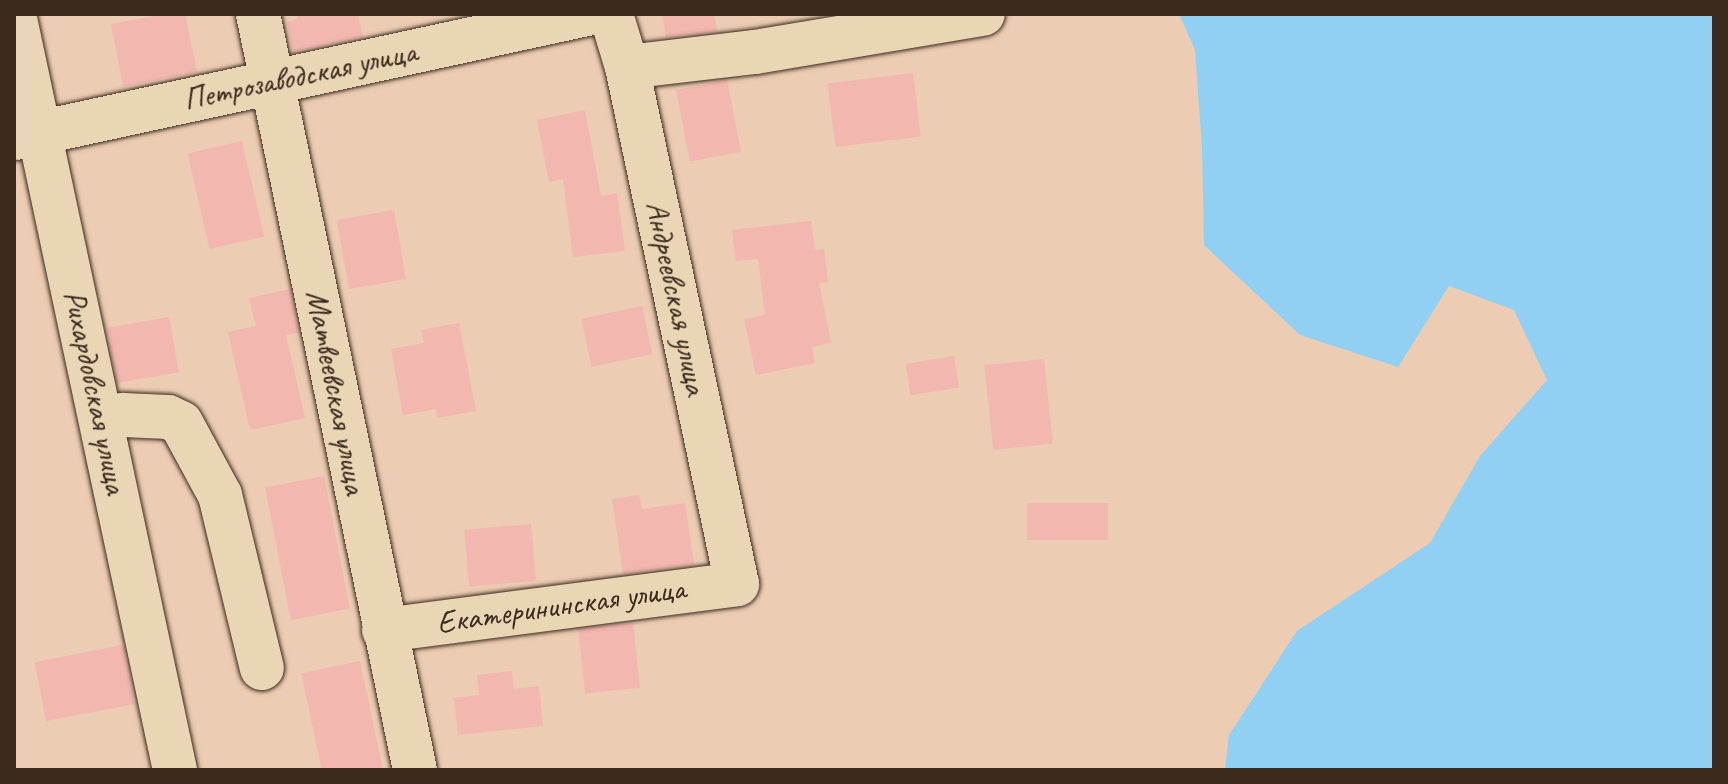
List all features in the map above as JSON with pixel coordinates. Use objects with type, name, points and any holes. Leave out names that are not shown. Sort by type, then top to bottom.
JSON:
[{"type":"street","name":"Рихардовская улица","points":[[14,14],[27,135],[101,420],[175,770]]},
{"type":"street","name":"Матвеевская улица","points":[[258,14],[415,770]]},
{"type":"street","name":"Петрозаводская улица","points":[[27,135],[587,14]]},
{"type":"street","name":"Андреевская улица","points":[[611,14],[627,67],[737,584]]},
{"type":"street","points":[[627,67],[755,52],[983,14]]},
{"type":"street","points":[[101,420],[123,415],[168,417],[181,423],[220,495],[262,668]]},
{"type":"street","name":"Екатерининская улица","points":[[384,630],[737,584]]},
{"type":"water","points":[[1179,14],[1714,14],[1714,770],[1225,770],[1229,735],[1297,631],[1430,543],[1480,456],[1547,380],[1514,310],[1449,286],[1398,367],[1300,335],[1204,245],[1202,149],[1195,50]]},
{"type":"building","points":[[166,14],[185,14],[197,72],[123,87],[111,24]]},
{"type":"building","points":[[297,14],[358,14],[363,37],[293,52],[287,22],[298,19]]},
{"type":"building","points":[[662,14],[714,14],[717,31],[666,37]]},
{"type":"building","points":[[913,73],[921,137],[835,147],[828,83]]},
{"type":"building","points":[[727,80],[741,152],[690,162],[676,90]]},
{"type":"building","points":[[585,110],[601,196],[617,193],[625,251],[573,257],[563,179],[549,182],[537,120]]},
{"type":"building","points":[[242,141],[264,236],[209,249],[187,154]]},
{"type":"building","points":[[394,210],[406,279],[349,289],[337,220]]},
{"type":"building","points":[[811,221],[815,250],[824,249],[828,282],[819,283],[831,343],[812,347],[815,363],[756,375],[744,319],[765,315],[758,259],[736,261],[732,230]]},
{"type":"building","points":[[290,289],[299,333],[286,335],[305,418],[250,430],[228,332],[256,326],[249,298]]},
{"type":"building","points":[[642,306],[652,354],[592,367],[581,319]]},
{"type":"building","points":[[169,317],[179,372],[117,383],[107,328]]},
{"type":"building","points":[[459,323],[476,411],[437,418],[436,409],[403,415],[391,349],[424,343],[421,330]]},
{"type":"building","points":[[954,356],[959,388],[911,395],[906,364]]},
{"type":"building","points":[[1044,359],[1053,444],[993,450],[984,365]]},
{"type":"building","points":[[324,476],[350,609],[291,620],[265,487]]},
{"type":"building","points":[[639,495],[642,509],[685,503],[694,564],[623,574],[612,499]]},
{"type":"building","points":[[1027,503],[1108,503],[1108,540],[1027,540]]},
{"type":"building","points":[[531,524],[536,581],[469,587],[464,530]]},
{"type":"building","points":[[633,623],[640,688],[585,693],[578,629]]},
{"type":"building","points":[[123,645],[134,704],[46,721],[35,662]]},
{"type":"building","points":[[360,661],[383,770],[322,770],[301,673]]},
{"type":"building","points":[[512,671],[514,689],[539,686],[543,726],[458,735],[454,698],[479,695],[477,675]]}]
